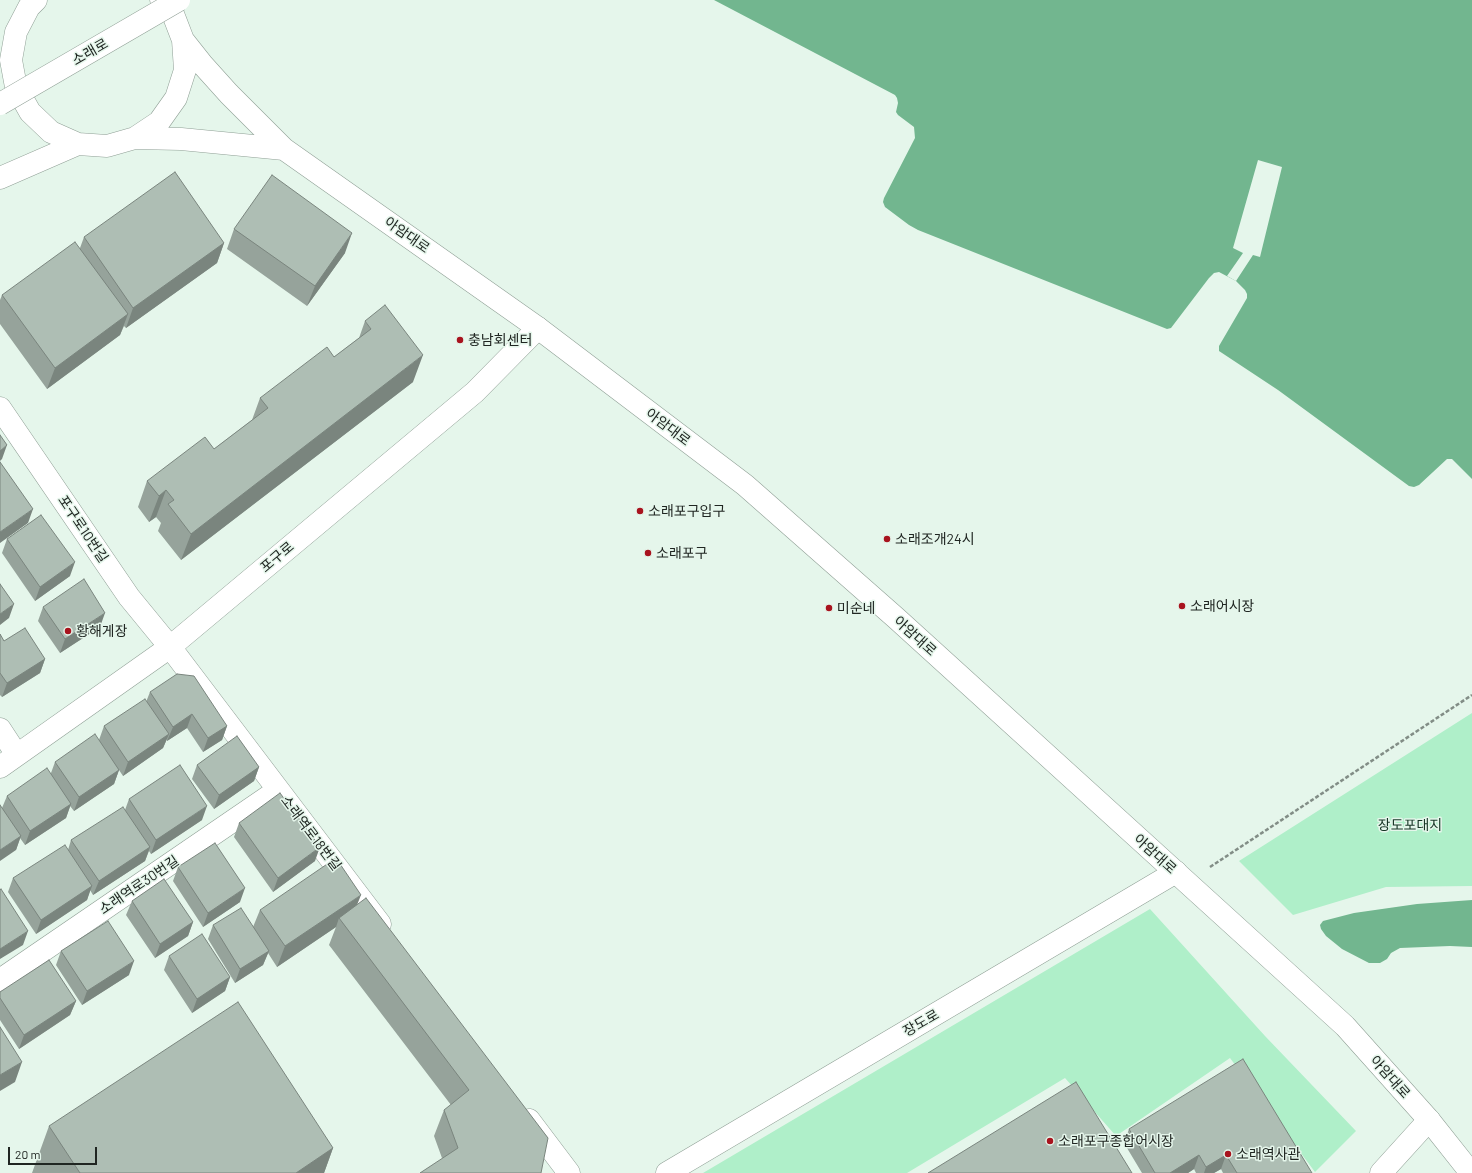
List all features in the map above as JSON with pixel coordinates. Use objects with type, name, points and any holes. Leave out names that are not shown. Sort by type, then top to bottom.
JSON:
[{"type":"main road","points":[[36,0],[8,32],[16,87],[30,112],[51,132],[78,144],[107,146],[135,138],[159,122],[176,98],[185,70],[183,40],[173,14],[161,0]]},
{"type":"main road","name":"소래로","points":[[0,104],[180,0]]},
{"type":"main road","name":"아암대로","points":[[183,40],[229,94],[284,149],[538,328],[745,485],[896,618],[1345,1026],[1429,1120],[1471,1173]]},
{"type":"main road","name":"아암대로","points":[[135,138],[181,139],[284,149]]},
{"type":"main road","points":[[0,178],[78,144]]},
{"type":"main road","name":"포구로","points":[[9,761],[170,647],[475,392],[538,328]]},
{"type":"main road","name":"포구로10번길","points":[[0,408],[130,597],[170,647]]},
{"type":"main road","name":"소래역로18번길","points":[[170,647],[392,940]]},
{"type":"main road","points":[[0,729],[9,761]]},
{"type":"main road","name":"소래역로30번길","points":[[0,980],[278,790]]},
{"type":"main road","name":"장도로","points":[[667,1173],[1181,877]]},
{"type":"main road","points":[[516,1104],[569,1173]]},
{"type":"main road","points":[[1381,1173],[1429,1120]]},
{"type":"path","points":[[1181,877],[1472,695]]},
{"type":"green space","name":"장도포대지","points":[[1472,713],[1472,886],[1386,887],[1293,915],[1239,861]]},
{"type":"green space","points":[[1150,909],[1265,1036],[1356,1131],[1315,1172],[1230,1058],[1116,1136],[1065,1078],[907,1173],[703,1173]]},
{"type":"shaded area","points":[[714,0],[1472,0],[1472,479],[1452,459],[1447,459],[1419,485],[1414,487],[1409,486],[1278,390],[1219,351],[1219,346],[1247,298],[1247,294],[1236,281],[1219,272],[1214,273],[1209,278],[1171,328],[1167,329],[918,230],[909,225],[885,207],[883,202],[915,138],[914,127],[896,112],[898,103],[895,95]]},
{"type":"shaded area","points":[[1472,900],[1472,947],[1450,946],[1400,948],[1391,953],[1387,959],[1380,963],[1369,963],[1342,949],[1326,936],[1320,925],[1323,921],[1354,913],[1417,904]]},
{"type":"pier","points":[[1258,160],[1282,167],[1260,257],[1253,255],[1236,281],[1227,276],[1243,253],[1233,248]]},
{"type":"building","points":[[175,172],[224,243],[133,308],[84,237]]},
{"type":"building","points":[[272,175],[352,233],[315,286],[234,229]]},
{"type":"building","points":[[75,242],[128,314],[55,368],[2,295]]},
{"type":"building","points":[[385,305],[423,355],[191,534],[168,504],[174,500],[166,490],[159,496],[147,481],[205,437],[214,449],[268,408],[260,398],[327,347],[334,357],[371,329],[365,321]]},
{"type":"building","points":[[0,435],[7,445],[0,451]]},
{"type":"building","points":[[0,462],[33,509],[0,532]]},
{"type":"building","points":[[41,515],[75,562],[40,587],[7,539]]},
{"type":"building","points":[[84,579],[105,613],[65,639],[43,607]]},
{"type":"building","points":[[0,584],[14,604],[0,614]]},
{"type":"building","points":[[25,628],[45,659],[7,683],[0,673],[0,634],[4,641]]},
{"type":"building","points":[[177,674],[194,676],[227,726],[208,738],[192,714],[173,727],[150,692]]},
{"type":"building","points":[[145,699],[169,734],[128,762],[104,726]]},
{"type":"building","points":[[95,734],[119,770],[79,797],[55,762]]},
{"type":"building","points":[[237,736],[259,767],[219,795],[197,765]]},
{"type":"building","points":[[180,765],[207,806],[156,840],[129,799]]},
{"type":"building","points":[[47,768],[71,804],[30,831],[7,796]]},
{"type":"building","points":[[280,793],[320,847],[278,878],[239,823]]},
{"type":"building","points":[[0,805],[21,836],[0,850]]},
{"type":"building","points":[[123,807],[150,847],[99,881],[71,840]]},
{"type":"building","points":[[215,843],[245,888],[208,913],[178,867]]},
{"type":"building","points":[[65,845],[92,886],[41,920],[13,878]]},
{"type":"building","points":[[336,858],[361,895],[285,946],[260,910]]},
{"type":"building","points":[[164,879],[193,922],[160,944],[132,901]]},
{"type":"building","points":[[1,889],[28,931],[0,949],[0,890]]},
{"type":"building","points":[[366,898],[548,1138],[541,1173],[420,1173],[458,1148],[444,1110],[469,1090],[339,918]]},
{"type":"building","points":[[241,908],[269,951],[240,969],[213,925]]},
{"type":"building","points":[[108,921],[134,961],[87,991],[61,951]]},
{"type":"building","points":[[202,934],[230,977],[197,999],[169,956]]},
{"type":"building","points":[[49,960],[76,1001],[24,1035],[0,998],[0,992]]},
{"type":"building","points":[[238,1002],[333,1148],[296,1173],[80,1173],[49,1126]]},
{"type":"building","points":[[0,1027],[22,1062],[0,1075]]},
{"type":"building","name":"소래역사관","points":[[1243,1059],[1312,1173],[1237,1173],[1226,1155],[1206,1167],[1199,1155],[1170,1173],[1155,1173],[1129,1129]]},
{"type":"building","points":[[1076,1082],[1132,1173],[928,1173]]},
{"type":"place","name":"충남회센터","points":[[460,340]]},
{"type":"place","name":"소래포구입구","points":[[640,511]]},
{"type":"place","name":"소래조개24시","points":[[887,539]]},
{"type":"place","name":"소래포구","points":[[648,553]]},
{"type":"place","name":"소래어시장","points":[[1182,606]]},
{"type":"place","name":"미순네","points":[[829,608]]},
{"type":"place","name":"황해게장","points":[[68,631]]},
{"type":"place","name":"소래포구종합어시장","points":[[1050,1141]]},
{"type":"place","name":"소래역사관","points":[[1228,1154]]}]
